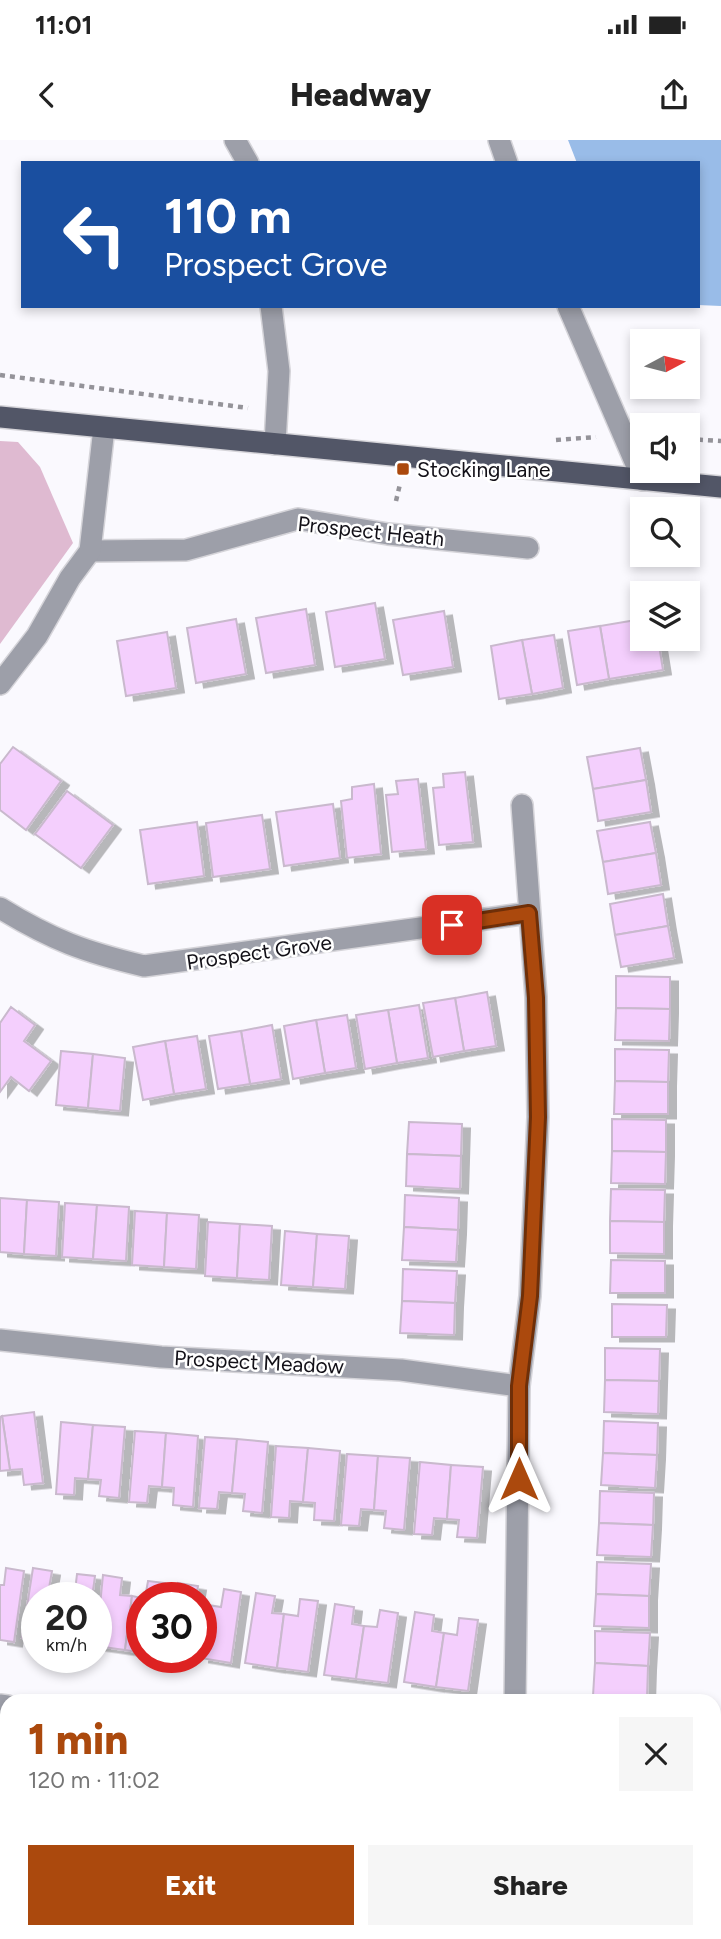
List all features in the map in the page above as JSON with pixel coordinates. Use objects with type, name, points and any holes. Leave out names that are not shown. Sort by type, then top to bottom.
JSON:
[{"type":"main road","points":[[0,417],[630,479]]},
{"type":"main road","points":[[676,483],[721,487]]},
{"type":"street","points":[[235,140],[247,161]]},
{"type":"street","points":[[499,140],[506,161]]},
{"type":"street","points":[[271,308],[279,371],[275,444]]},
{"type":"street","points":[[569,308],[630,450]]},
{"type":"street","points":[[0,684],[37,636],[70,578],[90,551],[104,428]]},
{"type":"street","name":"Prospect Heath","points":[[90,551],[186,550],[298,519],[388,534],[528,548]]},
{"type":"street","points":[[515,1694],[519,1386],[530,1296],[538,1117],[536,998],[522,805]]},
{"type":"street","name":"Prospect Grove","points":[[0,908],[47,936],[95,955],[144,967],[529,913]]},
{"type":"street","name":"Prospect Meadow","points":[[0,1340],[161,1357],[401,1370],[519,1386]]},
{"type":"path","points":[[0,375],[277,411]]},
{"type":"path","points":[[700,440],[721,441]]},
{"type":"shaded area","points":[[0,441],[18,442],[40,467],[73,543],[0,644]]},
{"type":"water","points":[[568,140],[721,140],[721,306],[700,305],[700,161],[576,161]]},
{"type":"building","points":[[375,603],[385,659],[335,667],[326,612]]},
{"type":"building","points":[[306,609],[315,665],[266,673],[256,618]]},
{"type":"building","points":[[444,611],[453,667],[403,675],[393,620]]},
{"type":"building","points":[[236,619],[246,674],[196,683],[187,628]]},
{"type":"building","points":[[630,621],[630,651],[660,651],[663,670],[609,679],[600,626]]},
{"type":"building","points":[[600,626],[609,679],[577,685],[568,631]]},
{"type":"building","points":[[167,632],[176,688],[126,696],[117,641]]},
{"type":"building","points":[[554,635],[563,688],[532,694],[522,640]]},
{"type":"building","points":[[522,640],[532,694],[499,699],[491,646]]},
{"type":"building","points":[[13,747],[61,781],[26,830],[0,810],[0,764]]},
{"type":"building","points":[[640,748],[646,780],[593,789],[587,757]]},
{"type":"building","points":[[465,772],[473,842],[439,845],[433,788],[444,787],[443,774]]},
{"type":"building","points":[[418,779],[426,849],[392,852],[386,795],[398,794],[396,781]]},
{"type":"building","points":[[646,780],[651,812],[598,821],[593,789]]},
{"type":"building","points":[[374,784],[381,854],[347,858],[341,801],[352,799],[352,787]]},
{"type":"building","points":[[67,791],[113,825],[81,868],[35,834]]},
{"type":"building","points":[[333,804],[340,858],[284,866],[276,812]]},
{"type":"building","points":[[262,815],[270,869],[213,877],[206,823]]},
{"type":"building","points":[[197,822],[204,876],[148,884],[140,830]]},
{"type":"building","points":[[650,822],[656,853],[603,862],[597,831]]},
{"type":"building","points":[[656,853],[661,885],[608,894],[603,862]]},
{"type":"building","points":[[663,894],[668,926],[615,935],[610,904]]},
{"type":"building","points":[[668,926],[674,958],[621,967],[615,935]]},
{"type":"building","points":[[616,976],[670,977],[670,1009],[616,1008]]},
{"type":"building","points":[[487,992],[496,1046],[464,1051],[455,998]]},
{"type":"building","points":[[455,998],[464,1051],[433,1057],[423,1003]]},
{"type":"building","points":[[419,1005],[428,1058],[397,1063],[388,1010]]},
{"type":"building","points":[[11,1007],[35,1025],[24,1041],[51,1061],[29,1091],[11,1077],[0,1092],[0,1023]]},
{"type":"building","points":[[616,1008],[670,1009],[669,1041],[615,1040]]},
{"type":"building","points":[[388,1010],[397,1063],[365,1069],[356,1015]]},
{"type":"building","points":[[347,1015],[356,1068],[325,1073],[316,1020]]},
{"type":"building","points":[[316,1020],[325,1073],[293,1079],[284,1026]]},
{"type":"building","points":[[272,1025],[281,1079],[250,1084],[241,1031]]},
{"type":"building","points":[[241,1031],[250,1084],[218,1089],[209,1036]]},
{"type":"building","points":[[197,1036],[206,1089],[174,1094],[165,1041]]},
{"type":"building","points":[[165,1041],[174,1094],[143,1100],[133,1047]]},
{"type":"building","points":[[615,1049],[669,1050],[668,1082],[615,1081]]},
{"type":"building","points":[[61,1051],[93,1054],[88,1108],[56,1105]]},
{"type":"building","points":[[93,1054],[125,1058],[120,1111],[88,1108]]},
{"type":"building","points":[[615,1081],[668,1082],[668,1114],[614,1114]]},
{"type":"building","points":[[612,1119],[666,1120],[666,1152],[612,1151]]},
{"type":"building","points":[[409,1122],[462,1124],[461,1156],[407,1154]]},
{"type":"building","points":[[612,1151],[666,1152],[665,1184],[611,1183]]},
{"type":"building","points":[[407,1154],[461,1156],[460,1189],[406,1186]]},
{"type":"building","points":[[611,1189],[665,1190],[664,1222],[610,1221]]},
{"type":"building","points":[[405,1195],[459,1198],[458,1230],[404,1227]]},
{"type":"building","points":[[0,1198],[27,1200],[24,1254],[0,1252]]},
{"type":"building","points":[[27,1200],[59,1202],[56,1256],[24,1254]]},
{"type":"building","points":[[65,1203],[97,1205],[93,1259],[62,1257]]},
{"type":"building","points":[[97,1205],[129,1207],[126,1261],[93,1259]]},
{"type":"building","points":[[135,1211],[167,1213],[164,1267],[132,1265]]},
{"type":"building","points":[[167,1213],[199,1215],[196,1269],[164,1267]]},
{"type":"building","points":[[610,1221],[664,1222],[664,1254],[610,1253]]},
{"type":"building","points":[[208,1222],[240,1224],[237,1278],[205,1276]]},
{"type":"building","points":[[240,1224],[272,1226],[269,1280],[237,1278]]},
{"type":"building","points":[[404,1227],[458,1230],[456,1262],[402,1260]]},
{"type":"building","points":[[285,1231],[317,1234],[313,1287],[281,1285]]},
{"type":"building","points":[[317,1234],[349,1236],[345,1289],[313,1287]]},
{"type":"building","points":[[611,1260],[665,1261],[665,1293],[610,1293]]},
{"type":"building","points":[[403,1269],[457,1271],[455,1303],[402,1301]]},
{"type":"building","points":[[402,1301],[455,1303],[454,1335],[400,1333]]},
{"type":"building","points":[[612,1304],[667,1305],[666,1337],[612,1337]]},
{"type":"building","points":[[605,1348],[660,1349],[659,1381],[605,1380]]},
{"type":"building","points":[[605,1380],[659,1381],[658,1414],[604,1412]]},
{"type":"building","points":[[34,1412],[43,1483],[24,1485],[22,1469],[10,1470],[2,1416]]},
{"type":"building","points":[[2,1416],[10,1470],[0,1471],[0,1417]]},
{"type":"building","points":[[604,1421],[658,1423],[657,1455],[603,1453]]},
{"type":"building","points":[[61,1422],[93,1425],[88,1479],[75,1478],[74,1495],[56,1494]]},
{"type":"building","points":[[93,1425],[125,1427],[119,1498],[99,1496],[101,1480],[88,1479]]},
{"type":"building","points":[[135,1431],[166,1433],[162,1487],[149,1486],[147,1503],[129,1502]]},
{"type":"building","points":[[166,1433],[198,1436],[193,1507],[173,1505],[174,1488],[162,1487]]},
{"type":"building","points":[[205,1437],[237,1439],[232,1493],[219,1492],[217,1509],[199,1508]]},
{"type":"building","points":[[237,1439],[268,1442],[262,1513],[243,1511],[245,1494],[232,1493]]},
{"type":"building","points":[[276,1446],[308,1448],[303,1502],[290,1501],[289,1518],[271,1517]]},
{"type":"building","points":[[308,1448],[340,1451],[334,1521],[314,1520],[315,1503],[303,1502]]},
{"type":"building","points":[[603,1453],[657,1455],[655,1488],[601,1485]]},
{"type":"building","points":[[347,1454],[378,1456],[374,1510],[361,1509],[359,1526],[341,1525]]},
{"type":"building","points":[[378,1456],[410,1458],[404,1530],[384,1528],[386,1511],[374,1510]]},
{"type":"building","points":[[420,1462],[451,1465],[447,1519],[434,1518],[432,1535],[414,1534]]},
{"type":"building","points":[[451,1465],[483,1467],[477,1538],[457,1537],[459,1520],[447,1519]]},
{"type":"building","points":[[600,1491],[654,1493],[653,1525],[599,1523]]},
{"type":"building","points":[[599,1523],[653,1525],[651,1557],[597,1555]]},
{"type":"building","points":[[597,1562],[651,1564],[649,1596],[596,1594]]},
{"type":"building","points":[[6,1568],[24,1571],[14,1642],[0,1640],[0,1585],[4,1585]]},
{"type":"building","points":[[33,1568],[52,1571],[50,1582],[31,1582]]},
{"type":"building","points":[[77,1574],[95,1576],[94,1582],[76,1582]]},
{"type":"building","points":[[103,1575],[122,1578],[120,1595],[126,1596],[125,1650],[112,1648],[112,1582],[102,1582]]},
{"type":"building","points":[[224,1589],[241,1592],[231,1663],[217,1661],[217,1606],[221,1607]]},
{"type":"building","points":[[256,1593],[275,1596],[272,1613],[284,1614],[277,1668],[245,1663]]},
{"type":"building","points":[[596,1594],[649,1596],[649,1628],[594,1626]]},
{"type":"building","points":[[300,1599],[318,1601],[308,1672],[277,1668],[284,1614],[298,1616]]},
{"type":"building","points":[[335,1604],[354,1607],[352,1624],[364,1626],[356,1679],[324,1675]]},
{"type":"building","points":[[380,1610],[398,1613],[388,1683],[356,1679],[364,1626],[377,1627]]},
{"type":"building","points":[[415,1612],[434,1615],[432,1631],[444,1633],[436,1687],[404,1682]]},
{"type":"building","points":[[459,1618],[478,1620],[468,1691],[436,1687],[444,1633],[457,1635]]},
{"type":"building","points":[[595,1631],[650,1633],[648,1666],[595,1663]]},
{"type":"building","points":[[595,1663],[648,1666],[647,1694],[593,1694]]},
{"type":"place","name":"Stocking Lane","points":[[403,469]]},
{"type":"route","points":[[452,925],[529,913],[536,998],[538,1117],[530,1296],[519,1386],[519,1479]]}]
